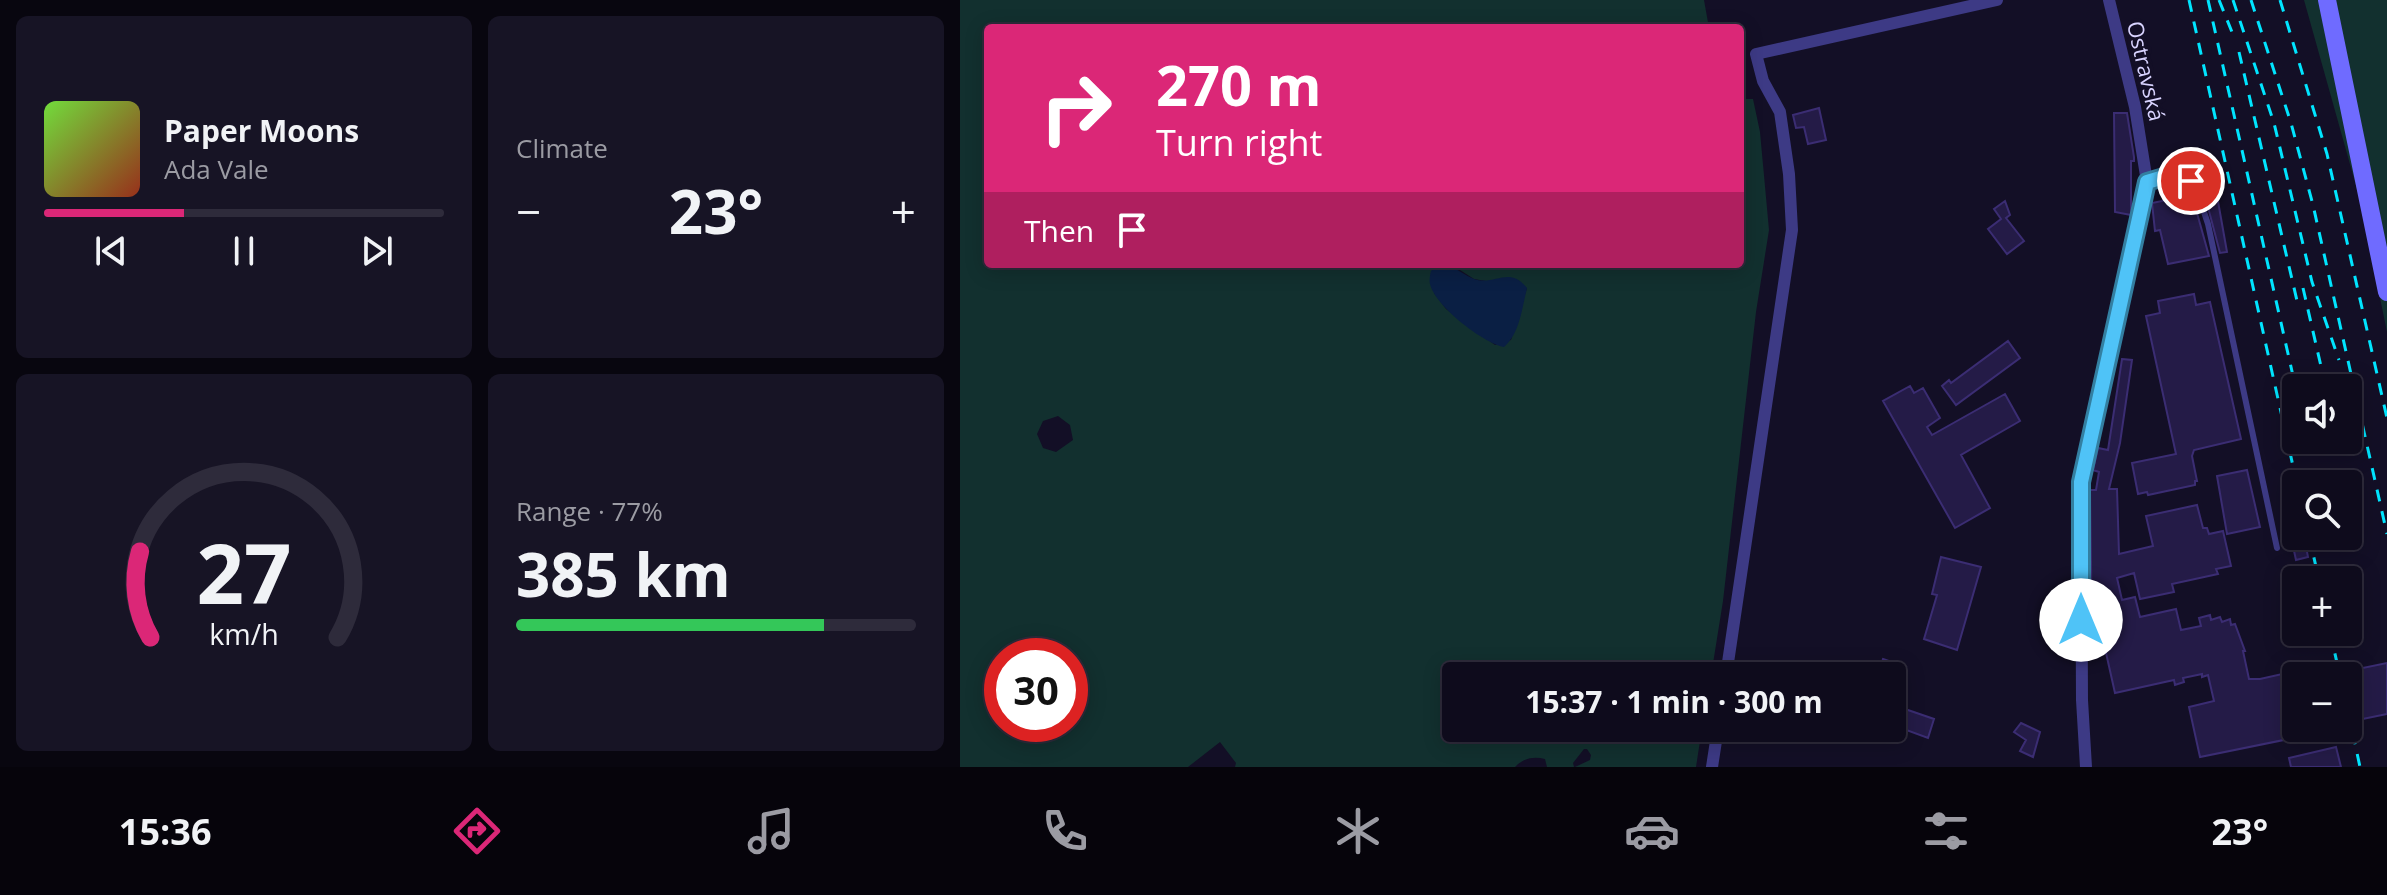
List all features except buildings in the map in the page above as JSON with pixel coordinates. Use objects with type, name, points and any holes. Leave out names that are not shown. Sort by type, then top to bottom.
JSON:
[{"type":"street","points":[[1728,662],[1792,230],[1789,174],[1780,112],[1763,81],[1756,54],[1997,0]]},
{"type":"street","name":"Ostravská","points":[[2086,767],[2082,700],[2081,482],[2147,182],[2135,107],[2109,0]]},
{"type":"street","points":[[2327,0],[2387,292]]},
{"type":"street","points":[[1712,767],[1716,742]]},
{"type":"lane","points":[[2147,182],[2177,173],[2191,181],[2198,194],[2211,239],[2277,548]]},
{"type":"green space","points":[[960,0],[1704,0],[1708,24],[984,24],[984,268],[1457,268],[1744,268],[1744,99],[1753,99],[1760,132],[1769,230],[1713,662],[1442,662],[1442,742],[1700,742],[1696,767],[1575,767],[1590,760],[1591,755],[1584,749],[1573,763],[1574,767],[1547,767],[1545,759],[1537,758],[1525,760],[1515,767],[1235,767],[1236,763],[1220,742],[1188,767],[960,767]],"holes":[[[1457,268],[1474,279],[1527,288],[1511,340],[1495,345],[1446,309],[1434,293]],[[1058,416],[1070,425],[1073,440],[1056,452],[1043,448],[1037,434],[1043,421]]]},
{"type":"green space","points":[[2304,0],[2387,0],[2387,332],[2360,200]]},
{"type":"water","points":[[1435,268],[1453,268],[1474,279],[1514,278],[1527,288],[1517,327],[1504,347],[1484,339],[1450,313],[1434,293],[1430,283],[1431,271]]},
{"type":"railway","points":[[2189,0],[2294,470]]},
{"type":"railway","points":[[2208,0],[2293,374]]},
{"type":"railway","points":[[2219,0],[2234,37]]},
{"type":"railway","points":[[2233,0],[2274,123],[2312,282],[2339,360]]},
{"type":"railway","points":[[2251,0],[2291,123],[2313,205],[2387,534]]},
{"type":"railway","points":[[2280,0],[2327,154],[2387,418]]},
{"type":"railway","points":[[2239,52],[2298,305]]},
{"type":"railway","points":[[2303,288],[2323,374]]},
{"type":"railway","points":[[2312,550],[2316,566]]},
{"type":"railway","points":[[2333,646],[2337,662]]},
{"type":"railway","points":[[2355,742],[2360,767]]},
{"type":"route","points":[[2081,620],[2081,482],[2135,227],[2147,182],[2177,173],[2191,181]]}]
